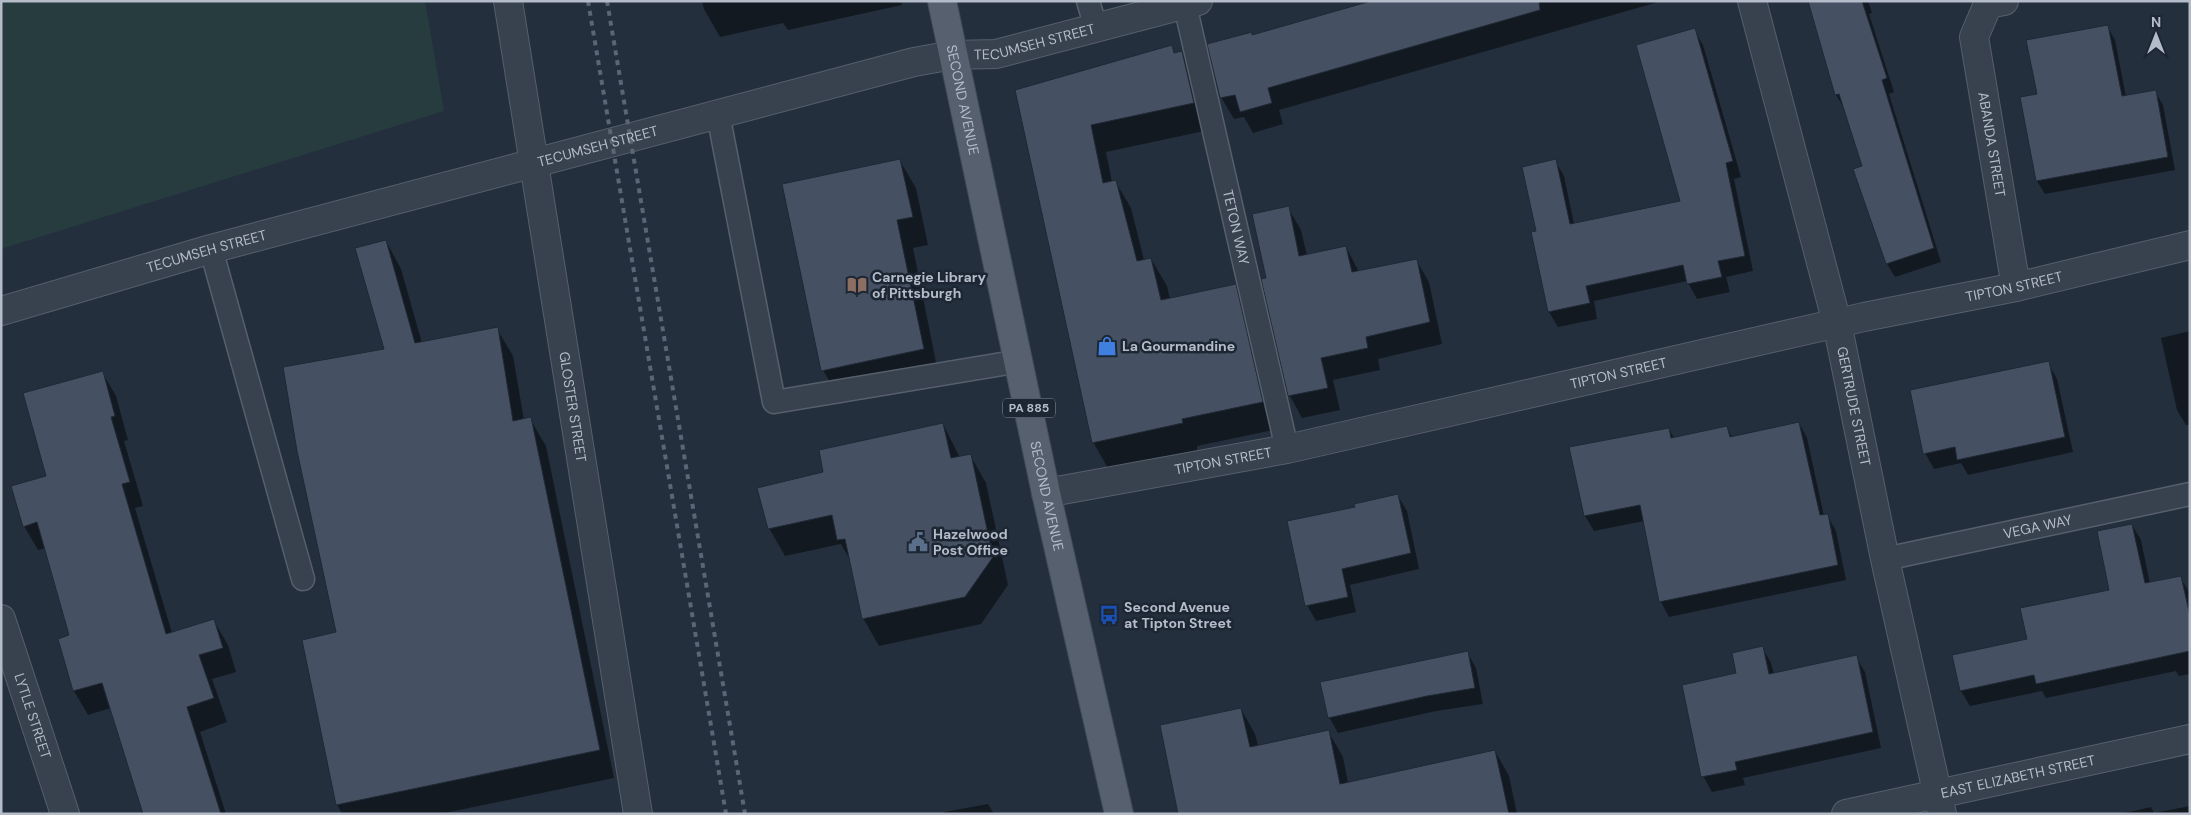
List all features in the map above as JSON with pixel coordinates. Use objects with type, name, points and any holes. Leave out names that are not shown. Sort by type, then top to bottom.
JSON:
[{"type":"main road","name":"SECOND AVENUE","points":[[942,1],[1020,361],[1046,493],[1119,814]]},
{"type":"street","name":"GLOSTER STREET","points":[[508,1],[638,814]]},
{"type":"street","name":"GERTRUDE STREET","points":[[1752,1],[1837,323],[1885,559],[1940,804]]},
{"type":"street","name":"TECUMSEH STREET","points":[[1,311],[212,250],[914,62],[953,55],[996,54],[1192,3]]},
{"type":"street","name":"ABANDA STREET","points":[[1996,3],[1974,37],[2016,286]]},
{"type":"street","name":"TIPTON STREET","points":[[1046,493],[1287,449],[1837,323],[2016,286],[2190,246]]},
{"type":"street","name":"LYTLE STREET","points":[[1,619],[65,814]]},
{"type":"street","name":"EAST ELIZABETH STREET","points":[[1846,814],[1940,804],[2190,739]]},
{"type":"lane","points":[[1088,1],[1096,28]]},
{"type":"lane","name":"TETON WAY","points":[[1192,3],[1287,449]]},
{"type":"lane","points":[[718,114],[774,402],[1020,361]]},
{"type":"lane","points":[[212,250],[303,579]]},
{"type":"lane","name":"VEGA WAY","points":[[1885,559],[2190,494]]},
{"type":"green space","points":[[1,1],[425,1],[444,111],[1,249]]},
{"type":"building","points":[[1371,1],[1539,1],[1540,10],[1268,88],[1272,103],[1240,112],[1235,95],[1220,98],[1207,44],[1252,32],[1252,35]]},
{"type":"building","points":[[1808,1],[1862,1],[1887,78],[1882,80],[1934,248],[1886,264],[1853,169],[1862,166],[1839,94],[1835,95]]},
{"type":"building","points":[[2108,25],[2122,96],[2156,90],[2168,157],[2036,181],[2020,97],[2037,94],[2026,40]]},
{"type":"building","points":[[1695,28],[1733,161],[1726,163],[1745,256],[1718,261],[1722,277],[1687,284],[1683,265],[1586,286],[1590,303],[1548,312],[1531,232],[1536,231],[1522,167],[1556,159],[1570,224],[1680,201],[1636,45]]},
{"type":"building","points":[[1172,45],[1174,53],[1182,51],[1194,103],[1091,125],[1103,183],[1116,180],[1137,261],[1151,258],[1161,300],[1236,284],[1263,402],[1182,419],[1183,423],[1092,443],[1015,90]]},
{"type":"building","name":"Carnegie Library of Pittsburgh","points":[[900,159],[913,217],[897,220],[924,349],[821,371],[782,184]]},
{"type":"building","points":[[1289,206],[1299,256],[1346,246],[1352,272],[1417,259],[1430,322],[1366,337],[1368,348],[1321,358],[1328,388],[1288,396],[1261,279],[1266,278],[1252,214]]},
{"type":"building","points":[[386,240],[415,343],[498,327],[513,421],[531,417],[600,750],[336,805],[302,640],[336,632],[297,451],[283,367],[384,349],[355,248]]},
{"type":"building","points":[[2049,361],[2065,437],[1957,460],[1955,447],[1923,454],[1910,390]]},
{"type":"building","points":[[103,371],[115,416],[111,417],[130,482],[122,484],[166,634],[214,619],[223,648],[199,655],[214,698],[187,707],[221,814],[143,814],[102,683],[73,691],[58,639],[69,635],[37,522],[23,527],[11,486],[46,476],[23,393]]},
{"type":"building","points":[[1799,422],[1820,515],[1828,514],[1838,565],[1659,602],[1640,505],[1584,516],[1569,447],[1669,428],[1671,438],[1727,426],[1730,437]]},
{"type":"building","name":"Hazelwood Post Office","points":[[943,423],[951,458],[971,454],[993,557],[965,597],[862,619],[845,539],[837,540],[832,515],[768,529],[757,488],[823,472],[819,450]]},
{"type":"building","points":[[1398,494],[1411,553],[1342,569],[1348,597],[1305,606],[1287,521],[1355,507],[1354,504]]},
{"type":"building","points":[[2132,524],[2145,583],[2181,576],[2190,616],[2190,651],[2036,684],[2034,675],[1960,691],[1952,655],[2027,639],[2020,608],[2109,590],[2097,531]]},
{"type":"building","points":[[1763,646],[1769,674],[1857,655],[1873,732],[1735,762],[1737,770],[1701,777],[1682,685],[1736,673],[1732,653]]},
{"type":"building","points":[[1468,651],[1475,688],[1427,696],[1328,718],[1320,682]]},
{"type":"building","points":[[1241,708],[1250,747],[1329,730],[1340,784],[1495,750],[1509,814],[1178,814],[1160,725]]},
{"type":"railway","points":[[588,1],[726,814]]},
{"type":"railway","points":[[607,1],[745,814]]},
{"type":"place","name":"Carnegie Library of Pittsburgh","points":[[857,285]]},
{"type":"place","name":"La Gourmandine","points":[[1107,346]]},
{"type":"place","name":"Hazelwood Post Office","points":[[918,542]]},
{"type":"place","name":"Second Avenue at Tipton Street","points":[[1109,615]]}]
